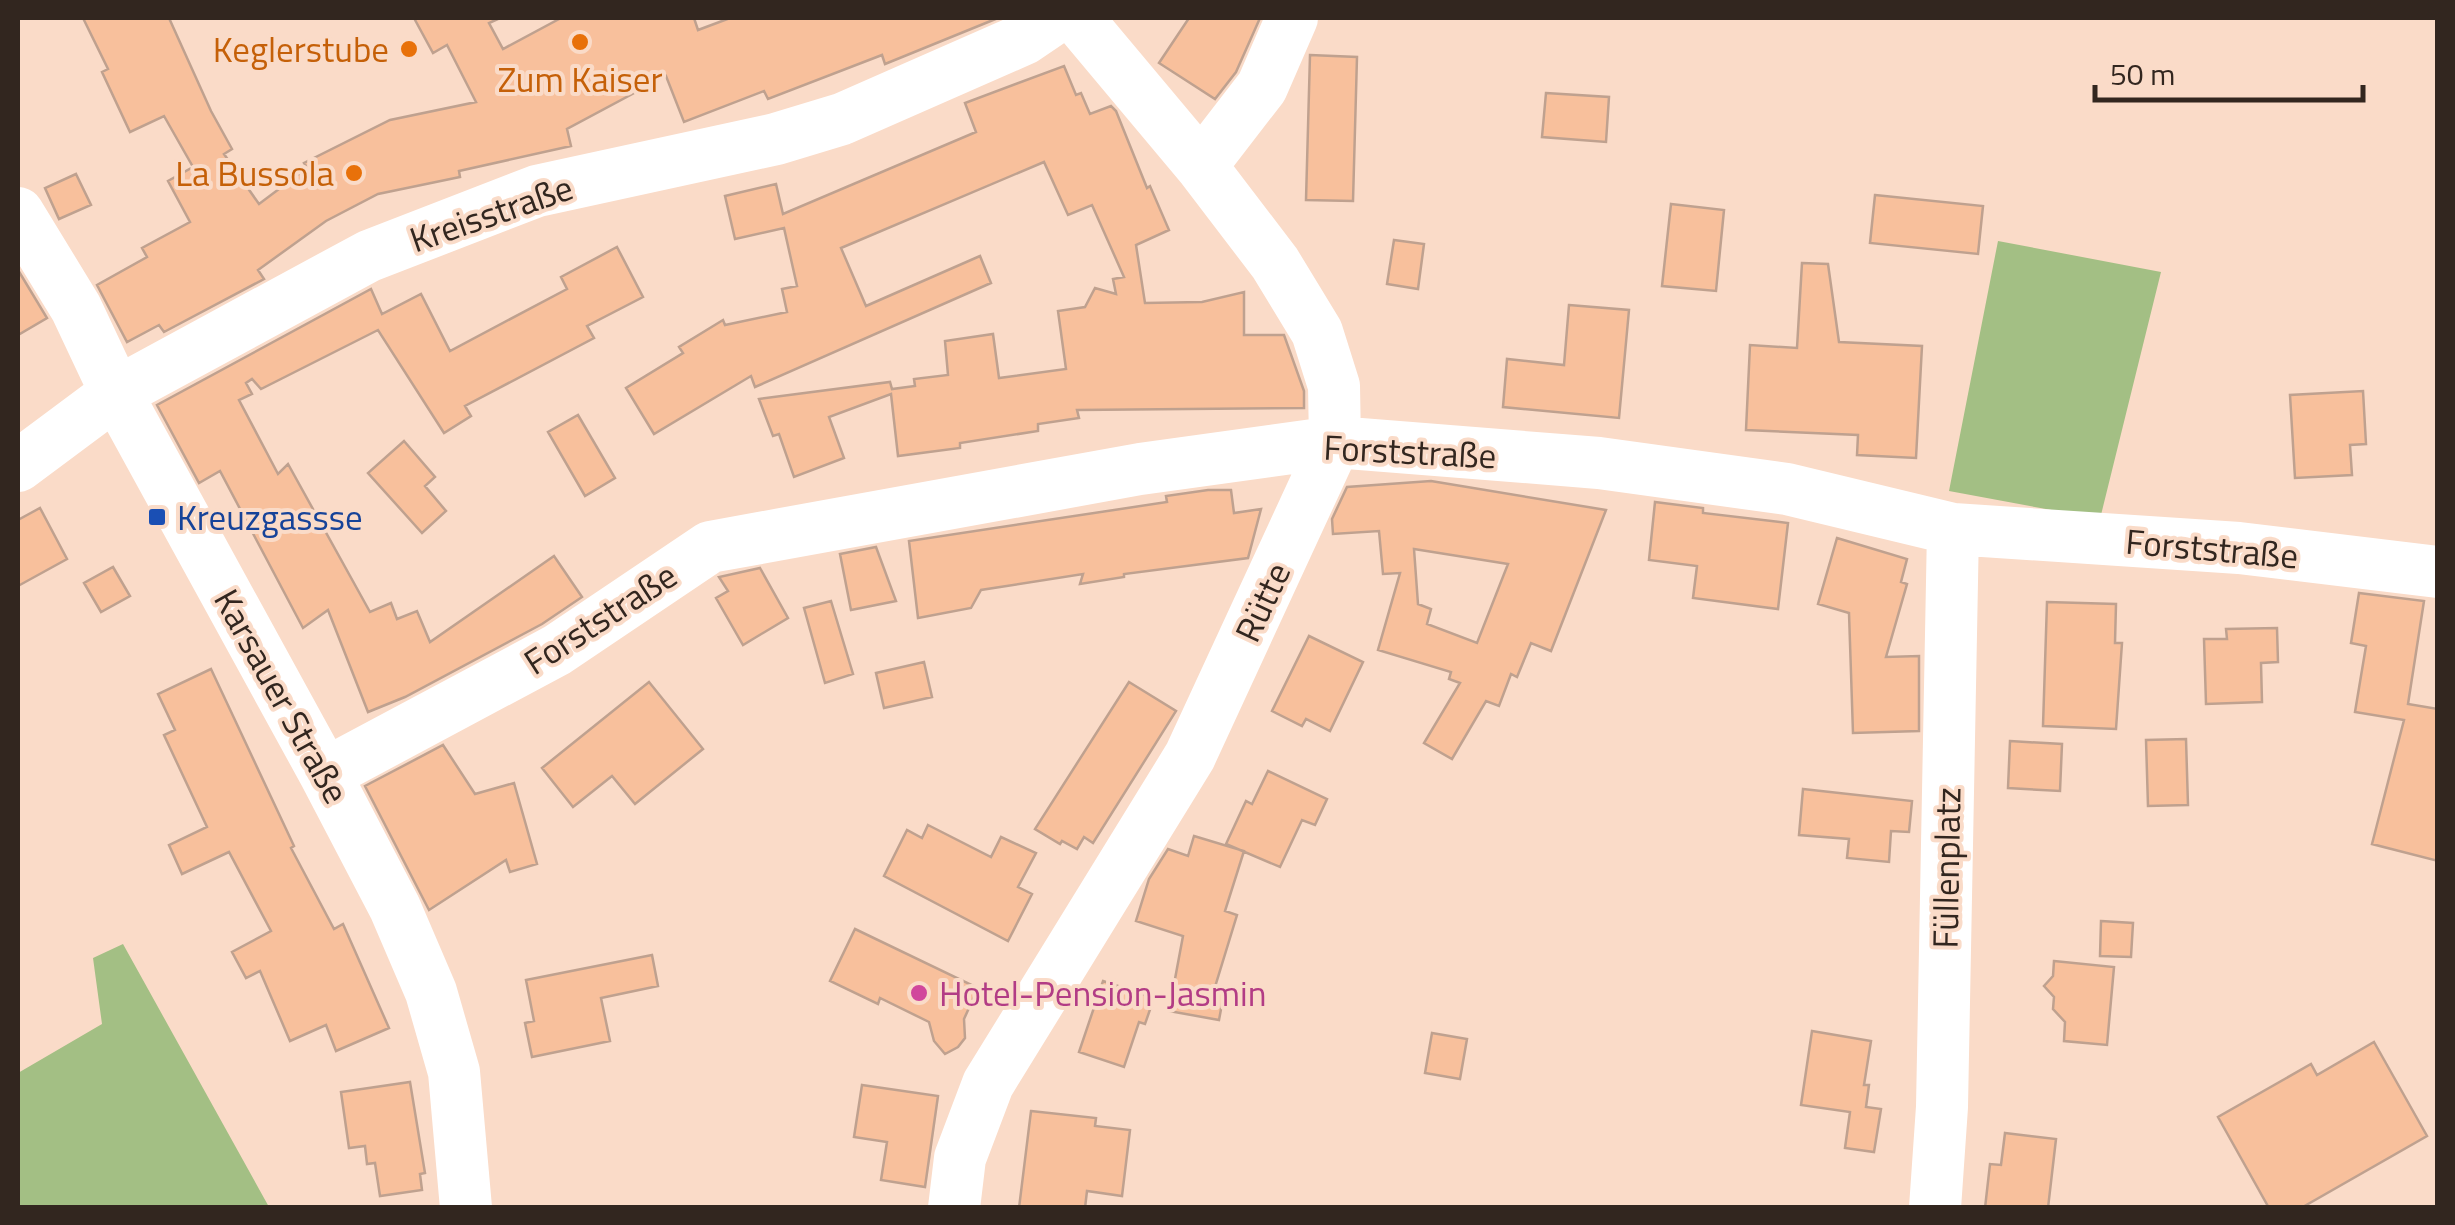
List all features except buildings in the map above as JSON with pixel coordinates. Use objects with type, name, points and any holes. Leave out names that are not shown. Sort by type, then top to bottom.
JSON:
[{"type":"street","name":"Kreisstraße","points":[[18,466],[116,393],[369,256],[537,190],[776,139],[842,119],[1024,39],[1054,18]]},
{"type":"street","name":"Rütte","points":[[954,1208],[960,1158],[988,1084],[1190,756],[1336,442],[1334,386],[1317,332],[1275,264],[1201,166],[1078,18]]},
{"type":"street","points":[[1201,166],[1262,87],[1292,18]]},
{"type":"street","name":"Karsauer Straße","points":[[18,213],[76,308],[116,393],[326,774],[395,908],[430,992],[454,1072],[466,1208]]},
{"type":"street","name":"Forststraße","points":[[326,774],[557,650],[710,547],[1140,469],[1336,442],[1599,462],[1656,470],[1787,489],[1953,529],[2239,548],[2438,572]]},
{"type":"street","name":"Füllenplatz","points":[[1936,1208],[1942,1107],[1953,529]]},
{"type":"green space","points":[[1998,241],[2161,272],[2100,519],[1949,491]]},
{"type":"green space","points":[[123,944],[269,1207],[18,1207],[18,1073],[102,1024],[93,958]]},
{"type":"place","name":"Zum Kaiser","points":[[580,42]]},
{"type":"place","name":"Keglerstube","points":[[409,49]]},
{"type":"place","name":"La Bussola","points":[[354,173]]},
{"type":"place","name":"Kreuzgassse","points":[[157,517]]},
{"type":"place","name":"Hotel-Pension-Jasmin","points":[[919,993]]}]
